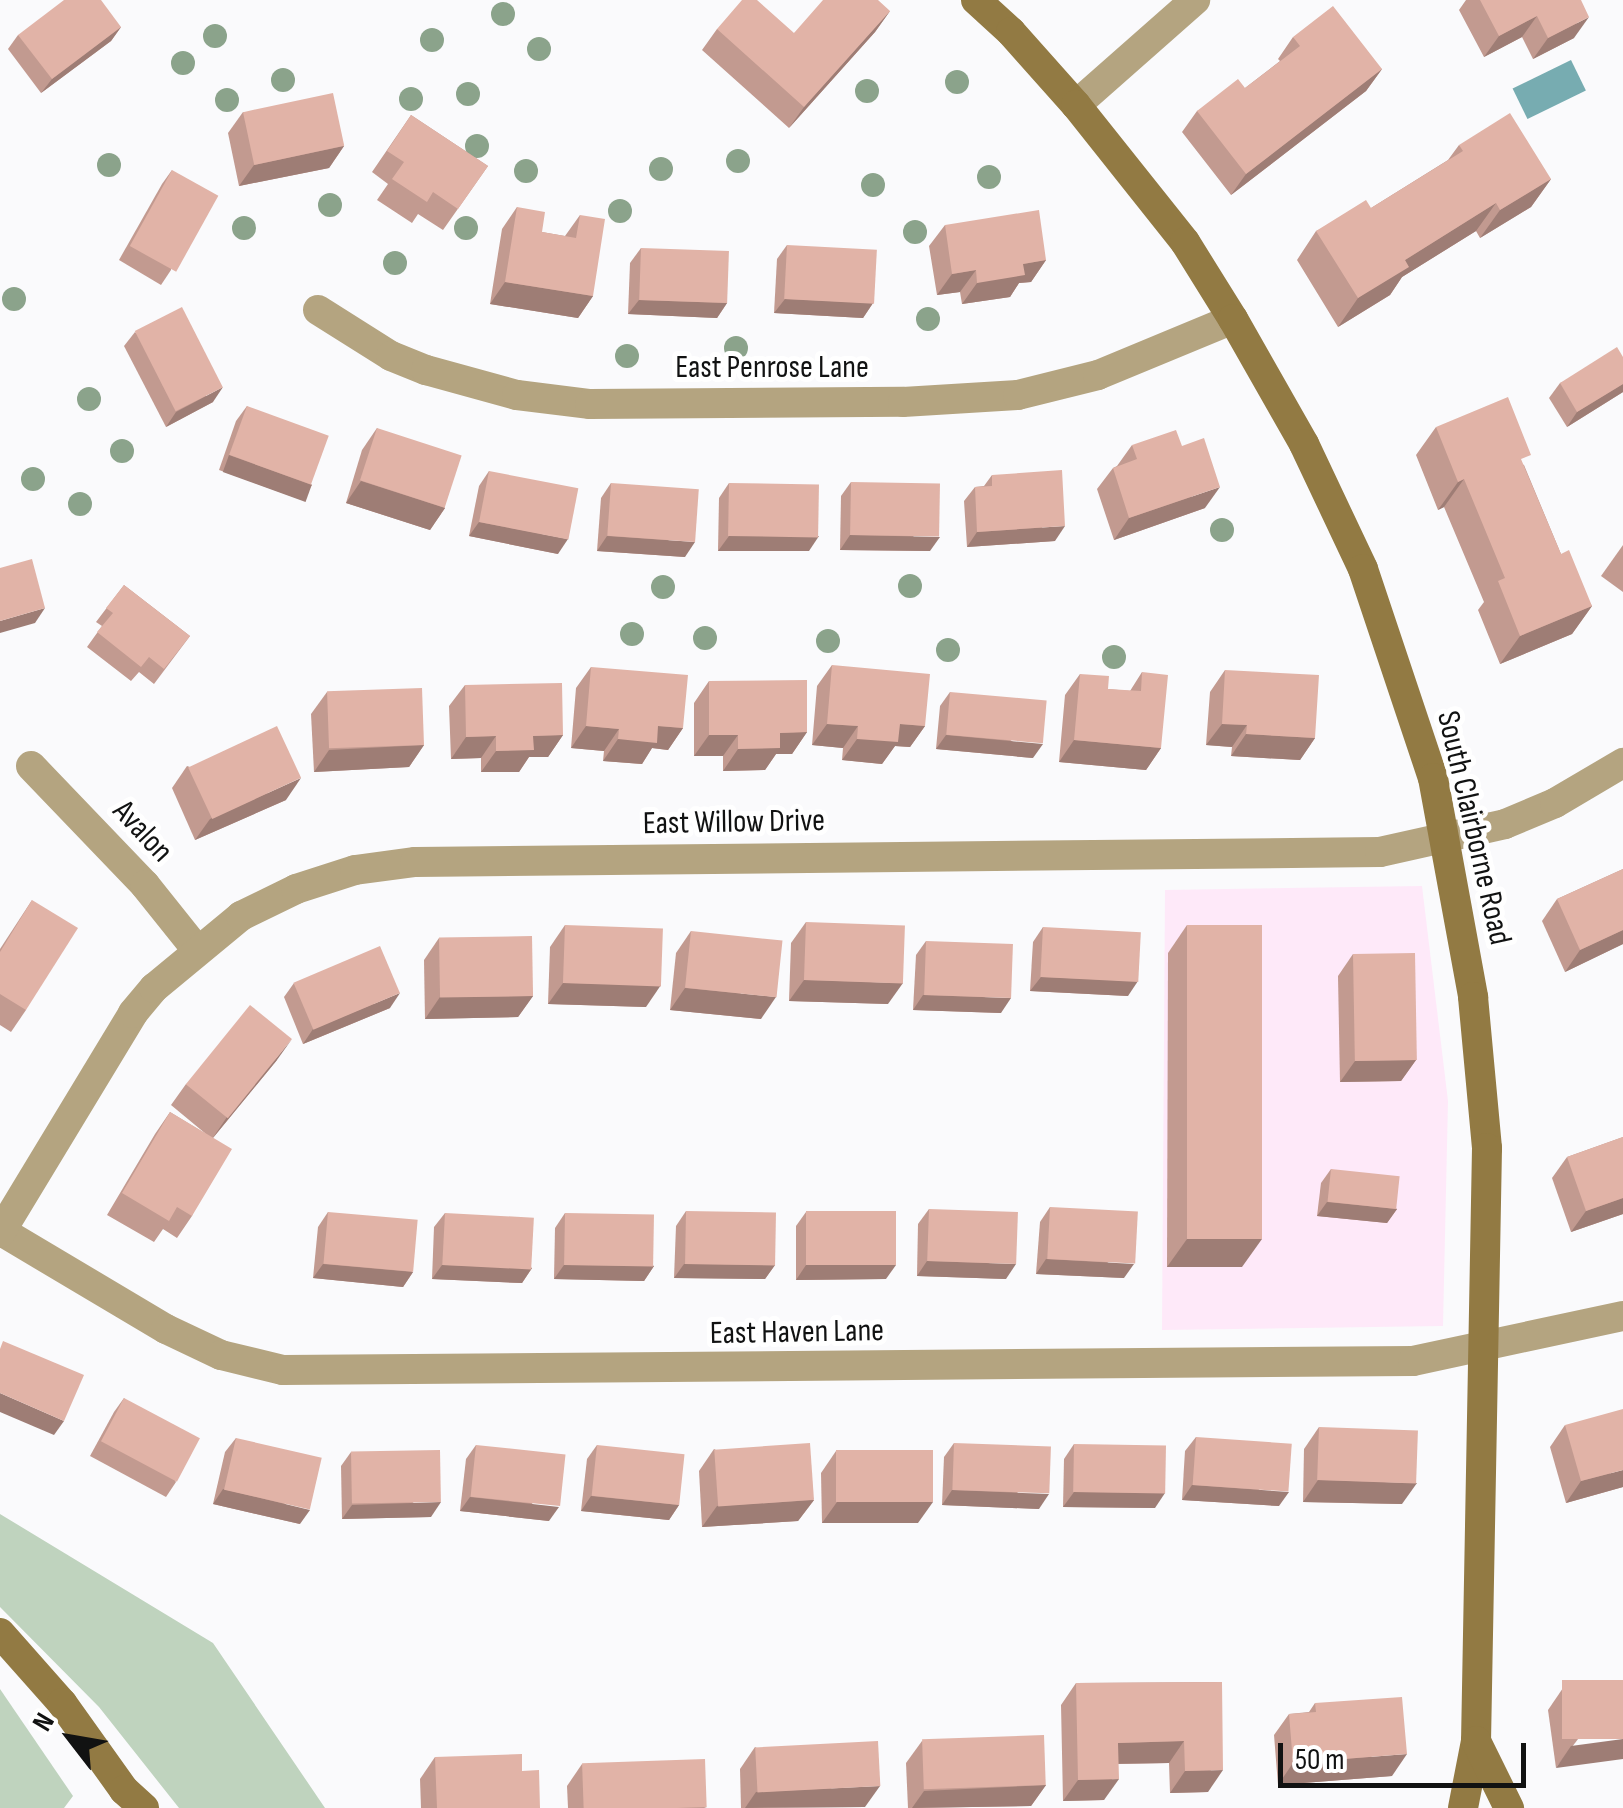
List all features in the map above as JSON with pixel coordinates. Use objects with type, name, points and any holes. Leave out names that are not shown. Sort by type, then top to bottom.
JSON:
[{"type":"street","name":"South Clairborne Road","points":[[976,0],[1012,32],[1076,105],[1185,242],[1233,319],[1304,444],[1363,569],[1433,778],[1473,997],[1486,1148],[1486,1346],[1476,1741],[1463,1808]]},
{"type":"street","points":[[1076,105],[1196,0]]},
{"type":"street","name":"East Penrose Lane","points":[[318,310],[392,356],[426,370],[517,396],[590,404],[903,402],[1018,395],[1098,375],[1233,319]]},
{"type":"street","name":"East Willow Drive","points":[[1,1232],[133,1014],[196,950],[240,916],[296,889],[355,870],[414,862],[1380,852],[1505,824],[1555,803],[1623,763]]},
{"type":"street","name":"Avalon","points":[[31,766],[145,885],[196,950]]},
{"type":"street","name":"East Haven Lane","points":[[1,1232],[166,1329],[221,1356],[283,1370],[1414,1362],[1623,1316]]},
{"type":"street","points":[[0,1633],[62,1702],[132,1802]]},
{"type":"street","name":"South Clairborne Road","points":[[1476,1741],[1509,1808]]},
{"type":"shaded area","points":[[1422,886],[1448,1101],[1443,1326],[1162,1330],[1165,890]]},
{"type":"green space","points":[[0,1514],[213,1643],[325,1808],[179,1808],[99,1707],[0,1607]]},
{"type":"green space","points":[[0,1689],[73,1796],[64,1808],[0,1808]]},
{"type":"water","points":[[1571,60],[1586,91],[1527,119],[1513,88]]},
{"type":"building","points":[[64,0],[101,0],[121,27],[52,79],[18,35]]},
{"type":"building","points":[[742,0],[757,0],[794,33],[823,0],[878,0],[890,11],[804,107],[717,29]]},
{"type":"building","points":[[1480,0],[1581,0],[1589,17],[1548,38],[1537,16],[1499,36]]},
{"type":"building","points":[[1333,6],[1382,69],[1246,174],[1197,111],[1238,79],[1245,88],[1300,46],[1293,37]]},
{"type":"building","points":[[333,93],[344,146],[254,165],[243,112]]},
{"type":"building","points":[[1510,113],[1551,179],[1500,210],[1496,203],[1405,260],[1409,267],[1358,298],[1316,231],[1366,200],[1371,208],[1463,151],[1459,145]]},
{"type":"building","points":[[411,115],[488,166],[458,209],[433,192],[427,202],[392,179],[404,162],[387,151]]},
{"type":"building","points":[[172,170],[218,196],[176,272],[130,246]]},
{"type":"building","points":[[517,207],[545,212],[542,232],[576,238],[580,215],[605,219],[593,296],[505,282]]},
{"type":"building","points":[[1039,210],[1046,260],[1023,264],[1025,275],[977,283],[976,270],[952,274],[945,225]]},
{"type":"building","points":[[787,245],[877,250],[874,304],[784,299]]},
{"type":"building","points":[[641,248],[729,251],[727,303],[639,300]]},
{"type":"building","points":[[182,307],[223,387],[176,411],[135,331]]},
{"type":"building","points":[[1617,347],[1623,357],[1623,384],[1577,412],[1560,383]]},
{"type":"building","points":[[1508,397],[1531,455],[1521,459],[1561,554],[1569,550],[1592,606],[1520,636],[1498,581],[1505,578],[1464,479],[1458,482],[1436,427]]},
{"type":"building","points":[[247,406],[329,436],[311,485],[229,455]]},
{"type":"building","points":[[377,428],[462,456],[445,508],[360,480]]},
{"type":"building","points":[[1176,430],[1182,446],[1204,438],[1220,487],[1129,518],[1113,468],[1137,459],[1132,445]]},
{"type":"building","points":[[1062,470],[1065,526],[977,532],[975,487],[992,486],[992,475]]},
{"type":"building","points":[[489,471],[578,488],[568,539],[479,522]]},
{"type":"building","points":[[851,482],[940,484],[939,537],[850,535]]},
{"type":"building","points":[[611,483],[699,489],[695,542],[607,536]]},
{"type":"building","points":[[729,483],[819,485],[818,538],[728,536]]},
{"type":"building","points":[[32,559],[45,608],[0,621],[0,568]]},
{"type":"building","points":[[124,585],[190,636],[164,669],[149,657],[141,667],[97,632],[113,613],[106,608]]},
{"type":"building","points":[[832,665],[930,674],[925,726],[900,724],[898,742],[857,739],[858,726],[827,724]]},
{"type":"building","points":[[591,667],[688,675],[683,728],[658,726],[657,743],[618,739],[619,729],[586,726]]},
{"type":"building","points":[[1225,670],[1319,675],[1315,738],[1246,734],[1247,725],[1222,724]]},
{"type":"building","points":[[1142,672],[1168,675],[1161,748],[1074,740],[1080,674],[1109,676],[1108,689],[1141,691]]},
{"type":"building","points":[[807,680],[807,732],[780,733],[780,748],[738,749],[738,735],[709,735],[709,681]]},
{"type":"building","points":[[562,683],[563,735],[533,736],[534,750],[496,751],[496,736],[466,737],[465,685]]},
{"type":"building","points":[[422,688],[424,745],[329,748],[327,691]]},
{"type":"building","points":[[950,692],[1047,700],[1043,743],[946,735]]},
{"type":"building","points":[[277,726],[301,778],[212,819],[188,767]]},
{"type":"building","points":[[1623,869],[1623,930],[1580,950],[1557,899]]},
{"type":"building","points":[[32,900],[78,928],[26,1010],[0,994],[0,952]]},
{"type":"building","points":[[806,922],[905,925],[903,983],[804,980]]},
{"type":"building","points":[[565,925],[663,928],[661,986],[563,983]]},
{"type":"building","points":[[1187,925],[1262,925],[1262,1239],[1187,1239]]},
{"type":"building","points":[[1043,927],[1141,932],[1138,982],[1040,977]]},
{"type":"building","points":[[691,931],[782,941],[777,997],[685,988]]},
{"type":"building","points":[[532,936],[533,996],[440,998],[439,938]]},
{"type":"building","points":[[926,941],[1013,944],[1011,998],[924,995]]},
{"type":"building","points":[[380,946],[400,993],[313,1030],[293,983]]},
{"type":"building","points":[[1415,953],[1417,1060],[1355,1061],[1353,954]]},
{"type":"building","points":[[250,1005],[292,1039],[228,1118],[186,1084]]},
{"type":"building","points":[[170,1112],[232,1149],[192,1216],[177,1207],[169,1221],[122,1193]]},
{"type":"building","points":[[1623,1137],[1623,1198],[1586,1211],[1567,1157]]},
{"type":"building","points":[[1331,1169],[1400,1176],[1396,1209],[1328,1202]]},
{"type":"building","points":[[1050,1207],[1138,1212],[1135,1264],[1047,1259]]},
{"type":"building","points":[[929,1209],[1018,1212],[1016,1264],[927,1261]]},
{"type":"building","points":[[686,1211],[776,1213],[775,1266],[685,1264]]},
{"type":"building","points":[[806,1211],[896,1211],[896,1265],[806,1265]]},
{"type":"building","points":[[328,1212],[418,1220],[413,1272],[323,1264]]},
{"type":"building","points":[[445,1213],[534,1218],[531,1270],[442,1265]]},
{"type":"building","points":[[565,1213],[654,1215],[653,1267],[564,1265]]},
{"type":"building","points":[[3,1341],[84,1375],[64,1421],[0,1393]]},
{"type":"building","points":[[124,1398],[200,1438],[177,1482],[101,1441]]},
{"type":"building","points":[[1623,1409],[1623,1470],[1581,1481],[1565,1425]]},
{"type":"building","points":[[1319,1427],[1418,1430],[1416,1483],[1317,1480]]},
{"type":"building","points":[[1196,1437],[1292,1444],[1288,1492],[1193,1485]]},
{"type":"building","points":[[236,1438],[322,1458],[310,1509],[224,1490]]},
{"type":"building","points":[[810,1443],[814,1500],[718,1507],[714,1450]]},
{"type":"building","points":[[954,1443],[1051,1446],[1049,1493],[952,1490]]},
{"type":"building","points":[[1074,1444],[1166,1446],[1165,1494],[1073,1492]]},
{"type":"building","points":[[476,1445],[566,1454],[560,1506],[471,1497]]},
{"type":"building","points":[[597,1445],[685,1454],[679,1505],[592,1496]]},
{"type":"building","points":[[440,1450],[441,1502],[352,1504],[351,1452]]},
{"type":"building","points":[[836,1450],[933,1450],[933,1502],[836,1502]]},
{"type":"building","points":[[1562,1680],[1623,1680],[1623,1739],[1562,1739]]},
{"type":"building","points":[[1222,1682],[1223,1770],[1185,1771],[1184,1741],[1118,1743],[1119,1779],[1078,1780],[1076,1683]]},
{"type":"building","points":[[1402,1697],[1407,1754],[1293,1763],[1289,1714],[1316,1712],[1315,1703]]},
{"type":"building","points":[[1044,1735],[1046,1785],[924,1789],[922,1739]]},
{"type":"building","points":[[878,1741],[880,1786],[758,1792],[755,1747]]},
{"type":"building","points":[[522,1754],[522,1771],[539,1770],[540,1808],[437,1808],[435,1757]]},
{"type":"building","points":[[705,1759],[707,1807],[584,1808],[582,1763]]}]
